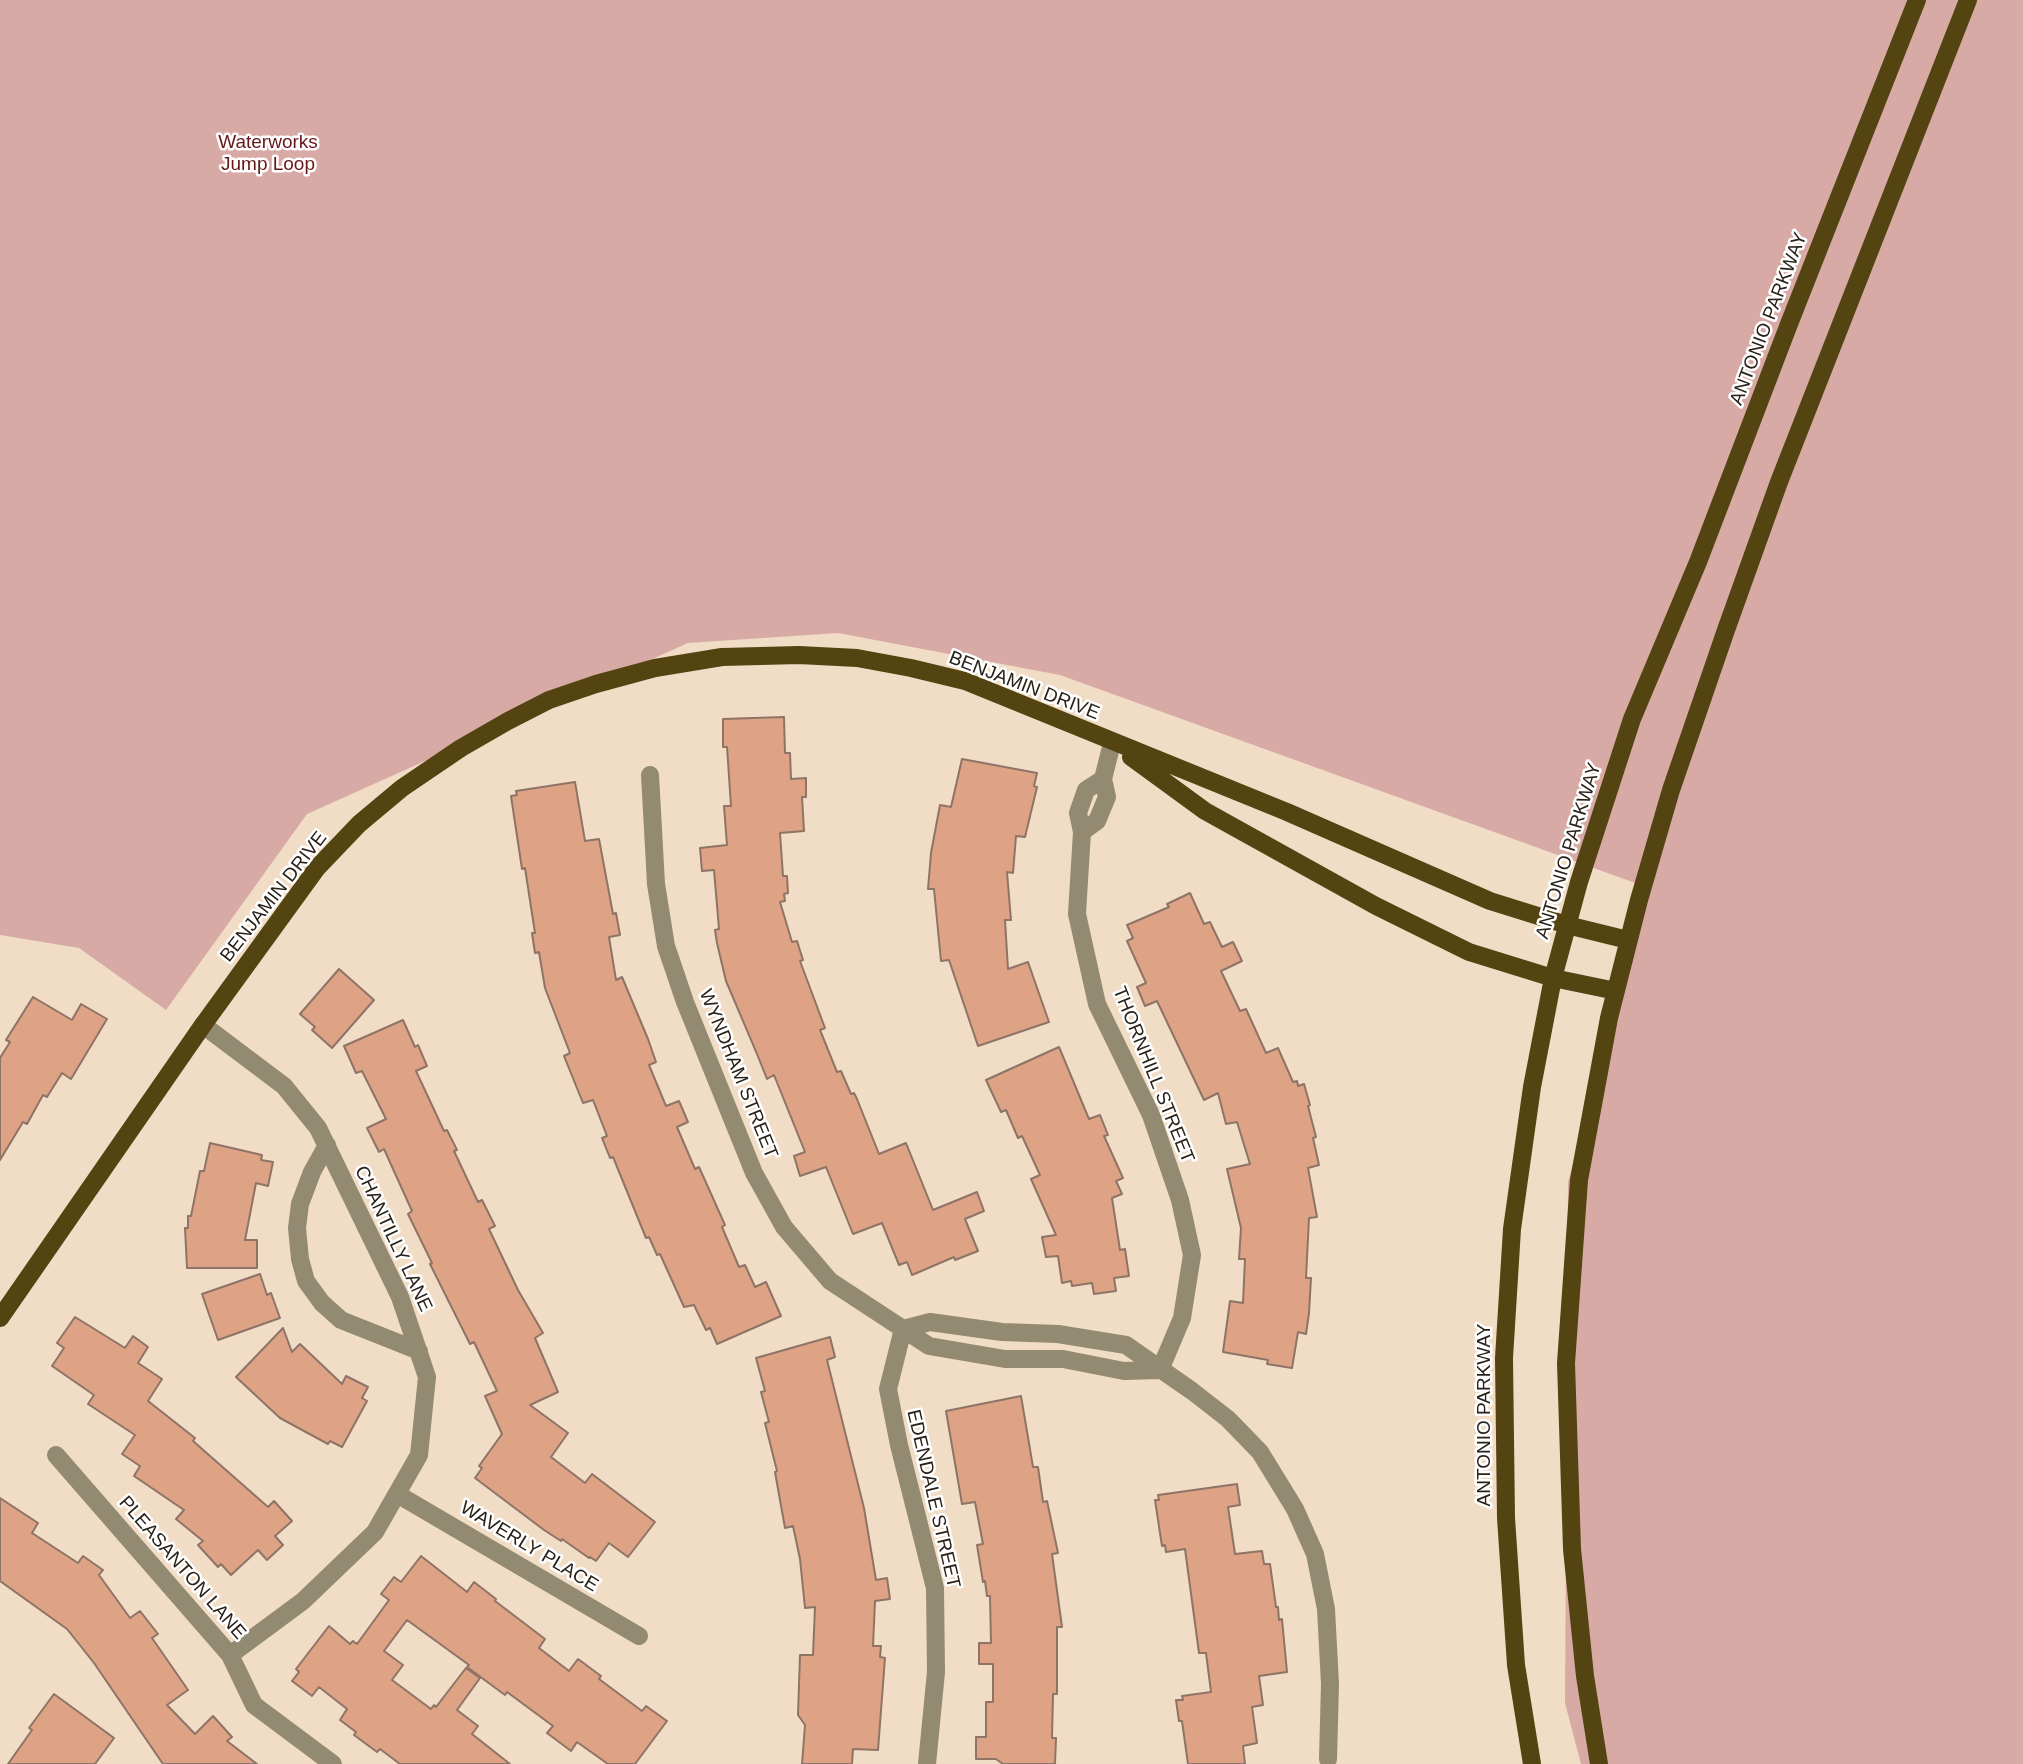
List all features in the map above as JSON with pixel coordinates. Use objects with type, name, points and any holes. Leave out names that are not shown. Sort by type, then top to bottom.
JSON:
[{"type":"main road","name":"ANTONIO PARKWAY","points":[[1532,1764],[1516,1665],[1507,1531],[1504,1358],[1512,1229],[1532,1087],[1553,978],[1598,821],[1632,719],[1698,562],[1917,0]]},
{"type":"main road","points":[[1599,1764],[1585,1676],[1572,1549],[1566,1363],[1580,1180],[1609,1018],[1628,940],[1671,790],[1726,630],[1779,482],[1968,0]]},
{"type":"main road","name":"BENJAMIN DRIVE","points":[[0,1318],[317,868],[359,824],[402,788],[461,748],[549,700],[655,668],[722,657],[799,655],[857,659],[965,681],[1287,812],[1490,901],[1567,925],[1628,940]]},
{"type":"main road","name":"BENJAMIN DRIVE","points":[[1112,743],[1205,811],[1376,906],[1469,952],[1553,978],[1616,991]]},
{"type":"street","name":"THORNHILL STREET","points":[[1112,743],[1103,779],[1107,797],[1097,821],[1082,832],[1077,914],[1097,1004],[1151,1115],[1180,1200],[1192,1255],[1182,1318],[1160,1370]]},
{"type":"street","name":"WYNDHAM STREET","points":[[650,775],[656,884],[666,946],[754,1173],[784,1227],[830,1281],[929,1346],[1005,1359],[1063,1359],[1124,1371],[1160,1370]]},
{"type":"street","name":"CHANTILLY LANE","points":[[204,1025],[284,1086],[318,1128],[400,1297],[427,1377],[419,1455],[376,1532],[303,1601],[230,1655]]},
{"type":"street","points":[[327,1145],[312,1172],[300,1204],[297,1228],[299,1259],[306,1282],[322,1303],[341,1320],[419,1351]]},
{"type":"street","points":[[903,1329],[930,1322],[1002,1332],[1058,1334],[1126,1345],[1228,1419],[1260,1452],[1295,1509],[1315,1554],[1326,1609],[1330,1684],[1328,1759]]},
{"type":"street","name":"EDENDALE STREET","points":[[903,1329],[888,1389],[899,1445],[935,1588],[936,1672],[927,1764]]},
{"type":"street","name":"PLEASANTON LANE","points":[[56,1455],[230,1655],[254,1705],[333,1764]]},
{"type":"street","name":"WAVERLY PLACE","points":[[397,1494],[639,1636]]},
{"type":"green space","name":"Waterworks Jump Loop","points":[[0,0],[2023,0],[2023,1764],[1581,1764],[1565,1703],[1568,1182],[1649,888],[1060,675],[838,633],[688,643],[307,814],[166,1010],[79,948],[0,935]]},
{"type":"building","points":[[784,717],[785,753],[790,753],[791,779],[806,778],[806,797],[802,797],[804,831],[780,833],[783,876],[787,876],[788,893],[784,894],[785,901],[780,902],[792,942],[797,941],[803,960],[800,961],[825,1028],[820,1030],[837,1072],[841,1071],[851,1094],[854,1093],[879,1154],[906,1143],[933,1210],[977,1192],[984,1211],[965,1219],[978,1251],[955,1260],[954,1257],[912,1275],[907,1262],[899,1265],[882,1223],[853,1234],[826,1167],[800,1176],[794,1156],[805,1152],[774,1075],[767,1079],[726,981],[717,943],[715,930],[719,929],[714,870],[702,871],[700,848],[727,845],[724,806],[731,806],[727,747],[723,747],[723,719]]},
{"type":"building","points":[[962,759],[1037,773],[1034,786],[1037,787],[1025,837],[1016,836],[1013,873],[1007,872],[1011,920],[1005,920],[1008,969],[1028,962],[1049,1022],[978,1046],[949,960],[941,961],[934,889],[928,889],[931,853],[940,805],[951,807]]},
{"type":"building","points":[[575,782],[585,841],[599,839],[613,914],[616,913],[620,935],[609,937],[616,980],[622,977],[648,1039],[656,1062],[649,1065],[666,1106],[679,1101],[688,1122],[677,1127],[695,1169],[699,1167],[725,1225],[722,1227],[739,1267],[745,1265],[755,1287],[766,1282],[781,1316],[717,1344],[710,1328],[706,1330],[694,1305],[684,1307],[660,1254],[657,1255],[649,1237],[646,1238],[613,1157],[610,1158],[602,1138],[607,1136],[593,1100],[583,1103],[564,1056],[570,1053],[545,988],[539,952],[535,953],[532,933],[535,933],[511,796],[517,795],[516,791]]},
{"type":"building","points":[[1190,893],[1204,924],[1210,922],[1222,947],[1233,942],[1242,961],[1221,971],[1240,1011],[1246,1009],[1266,1053],[1278,1048],[1293,1082],[1297,1081],[1298,1086],[1304,1084],[1310,1105],[1308,1106],[1316,1137],[1313,1138],[1319,1165],[1308,1168],[1317,1217],[1309,1218],[1306,1278],[1311,1278],[1306,1334],[1298,1332],[1292,1368],[1267,1364],[1268,1360],[1223,1352],[1230,1301],[1243,1303],[1245,1259],[1239,1259],[1241,1228],[1227,1169],[1250,1164],[1237,1122],[1226,1124],[1218,1093],[1204,1100],[1157,1001],[1145,1006],[1137,987],[1146,983],[1127,941],[1133,938],[1127,925],[1169,907],[1167,904]]},
{"type":"building","points":[[339,969],[374,1000],[332,1048],[312,1030],[315,1027],[300,1014]]},
{"type":"building","points":[[33,997],[72,1020],[81,1004],[107,1019],[71,1079],[62,1073],[47,1097],[43,1095],[27,1124],[23,1122],[0,1160],[0,1058],[10,1042],[6,1040]]},
{"type":"building","points":[[403,1020],[427,1066],[416,1071],[444,1131],[447,1130],[457,1150],[454,1151],[478,1202],[482,1200],[495,1226],[489,1229],[518,1290],[543,1333],[535,1338],[558,1392],[530,1405],[568,1433],[551,1457],[585,1483],[592,1474],[655,1522],[628,1557],[609,1543],[596,1561],[589,1558],[544,1530],[475,1478],[482,1468],[479,1466],[502,1434],[485,1396],[497,1391],[474,1342],[470,1344],[430,1264],[432,1263],[408,1214],[412,1211],[384,1149],[379,1152],[367,1128],[386,1119],[362,1071],[356,1073],[344,1046]]},
{"type":"building","points":[[1059,1047],[1089,1119],[1100,1115],[1108,1135],[1104,1136],[1123,1178],[1116,1181],[1122,1194],[1112,1198],[1120,1250],[1125,1249],[1129,1276],[1114,1278],[1116,1291],[1094,1294],[1092,1283],[1072,1286],[1071,1281],[1062,1283],[1058,1256],[1046,1257],[1042,1237],[1056,1235],[1031,1179],[1040,1175],[1022,1136],[1018,1138],[1006,1110],[1001,1112],[986,1080]]},
{"type":"building","points":[[210,1143],[262,1155],[261,1160],[273,1162],[268,1186],[256,1183],[245,1240],[257,1240],[257,1268],[187,1268],[185,1228],[188,1228],[188,1216],[191,1216],[200,1171],[204,1171]]},
{"type":"building","points":[[260,1274],[267,1295],[271,1293],[280,1318],[218,1340],[202,1294]]},
{"type":"building","points":[[75,1317],[125,1348],[133,1336],[148,1347],[138,1363],[162,1379],[148,1401],[195,1438],[193,1441],[268,1507],[274,1501],[292,1521],[275,1536],[283,1545],[267,1560],[258,1550],[231,1575],[221,1564],[218,1567],[198,1545],[203,1541],[176,1519],[184,1510],[134,1476],[140,1466],[122,1454],[135,1435],[88,1404],[94,1395],[52,1366],[64,1348],[57,1343]]},
{"type":"building","points":[[283,1328],[292,1352],[300,1344],[342,1384],[346,1376],[368,1387],[362,1398],[367,1401],[342,1447],[330,1441],[328,1444],[280,1418],[236,1377]]},
{"type":"building","points":[[830,1337],[835,1357],[827,1360],[864,1508],[876,1580],[887,1578],[890,1599],[875,1601],[873,1646],[881,1646],[880,1657],[885,1658],[878,1750],[853,1749],[852,1764],[802,1764],[805,1725],[798,1715],[800,1655],[813,1655],[815,1607],[805,1608],[800,1559],[793,1526],[785,1528],[775,1472],[777,1471],[765,1423],[769,1422],[761,1392],[765,1391],[756,1358]]},
{"type":"building","points":[[1021,1396],[1033,1467],[1038,1467],[1043,1502],[1047,1501],[1058,1553],[1052,1554],[1062,1627],[1057,1627],[1057,1694],[1053,1694],[1052,1738],[1056,1738],[1055,1764],[1003,1764],[996,1759],[976,1759],[976,1737],[986,1737],[986,1702],[993,1702],[993,1664],[979,1664],[979,1643],[991,1643],[990,1596],[987,1596],[985,1581],[983,1582],[977,1545],[983,1544],[975,1502],[962,1504],[946,1411]]},
{"type":"building","points":[[1237,1484],[1240,1505],[1228,1507],[1235,1554],[1262,1551],[1264,1564],[1270,1564],[1276,1607],[1279,1620],[1282,1619],[1287,1672],[1259,1676],[1263,1705],[1252,1707],[1257,1743],[1243,1746],[1245,1764],[1188,1764],[1176,1700],[1183,1700],[1182,1696],[1211,1692],[1206,1653],[1199,1653],[1185,1549],[1166,1552],[1165,1545],[1162,1546],[1155,1500],[1159,1500],[1158,1495]]},
{"type":"building","points":[[0,1498],[38,1523],[32,1533],[78,1563],[83,1556],[103,1570],[99,1575],[130,1618],[140,1611],[158,1634],[152,1638],[188,1690],[167,1705],[195,1734],[213,1716],[232,1737],[227,1741],[257,1764],[163,1764],[94,1663],[67,1629],[0,1581]]},
{"type":"building","points":[[421,1556],[467,1592],[474,1582],[496,1599],[495,1601],[545,1639],[539,1648],[569,1671],[578,1659],[601,1676],[599,1679],[642,1711],[646,1706],[667,1721],[635,1764],[608,1764],[577,1742],[571,1751],[547,1733],[553,1726],[507,1692],[505,1695],[407,1620],[384,1651],[403,1665],[392,1680],[431,1709],[434,1705],[436,1707],[466,1668],[480,1678],[457,1710],[478,1726],[472,1734],[510,1764],[400,1764],[380,1749],[377,1752],[354,1735],[356,1732],[340,1720],[347,1709],[319,1687],[312,1696],[292,1681],[299,1672],[296,1669],[329,1626],[350,1644],[353,1641],[357,1644],[389,1600],[381,1594],[394,1577],[401,1582]]},
{"type":"building","points":[[54,1694],[114,1738],[95,1764],[8,1764],[32,1730],[29,1728]]}]
